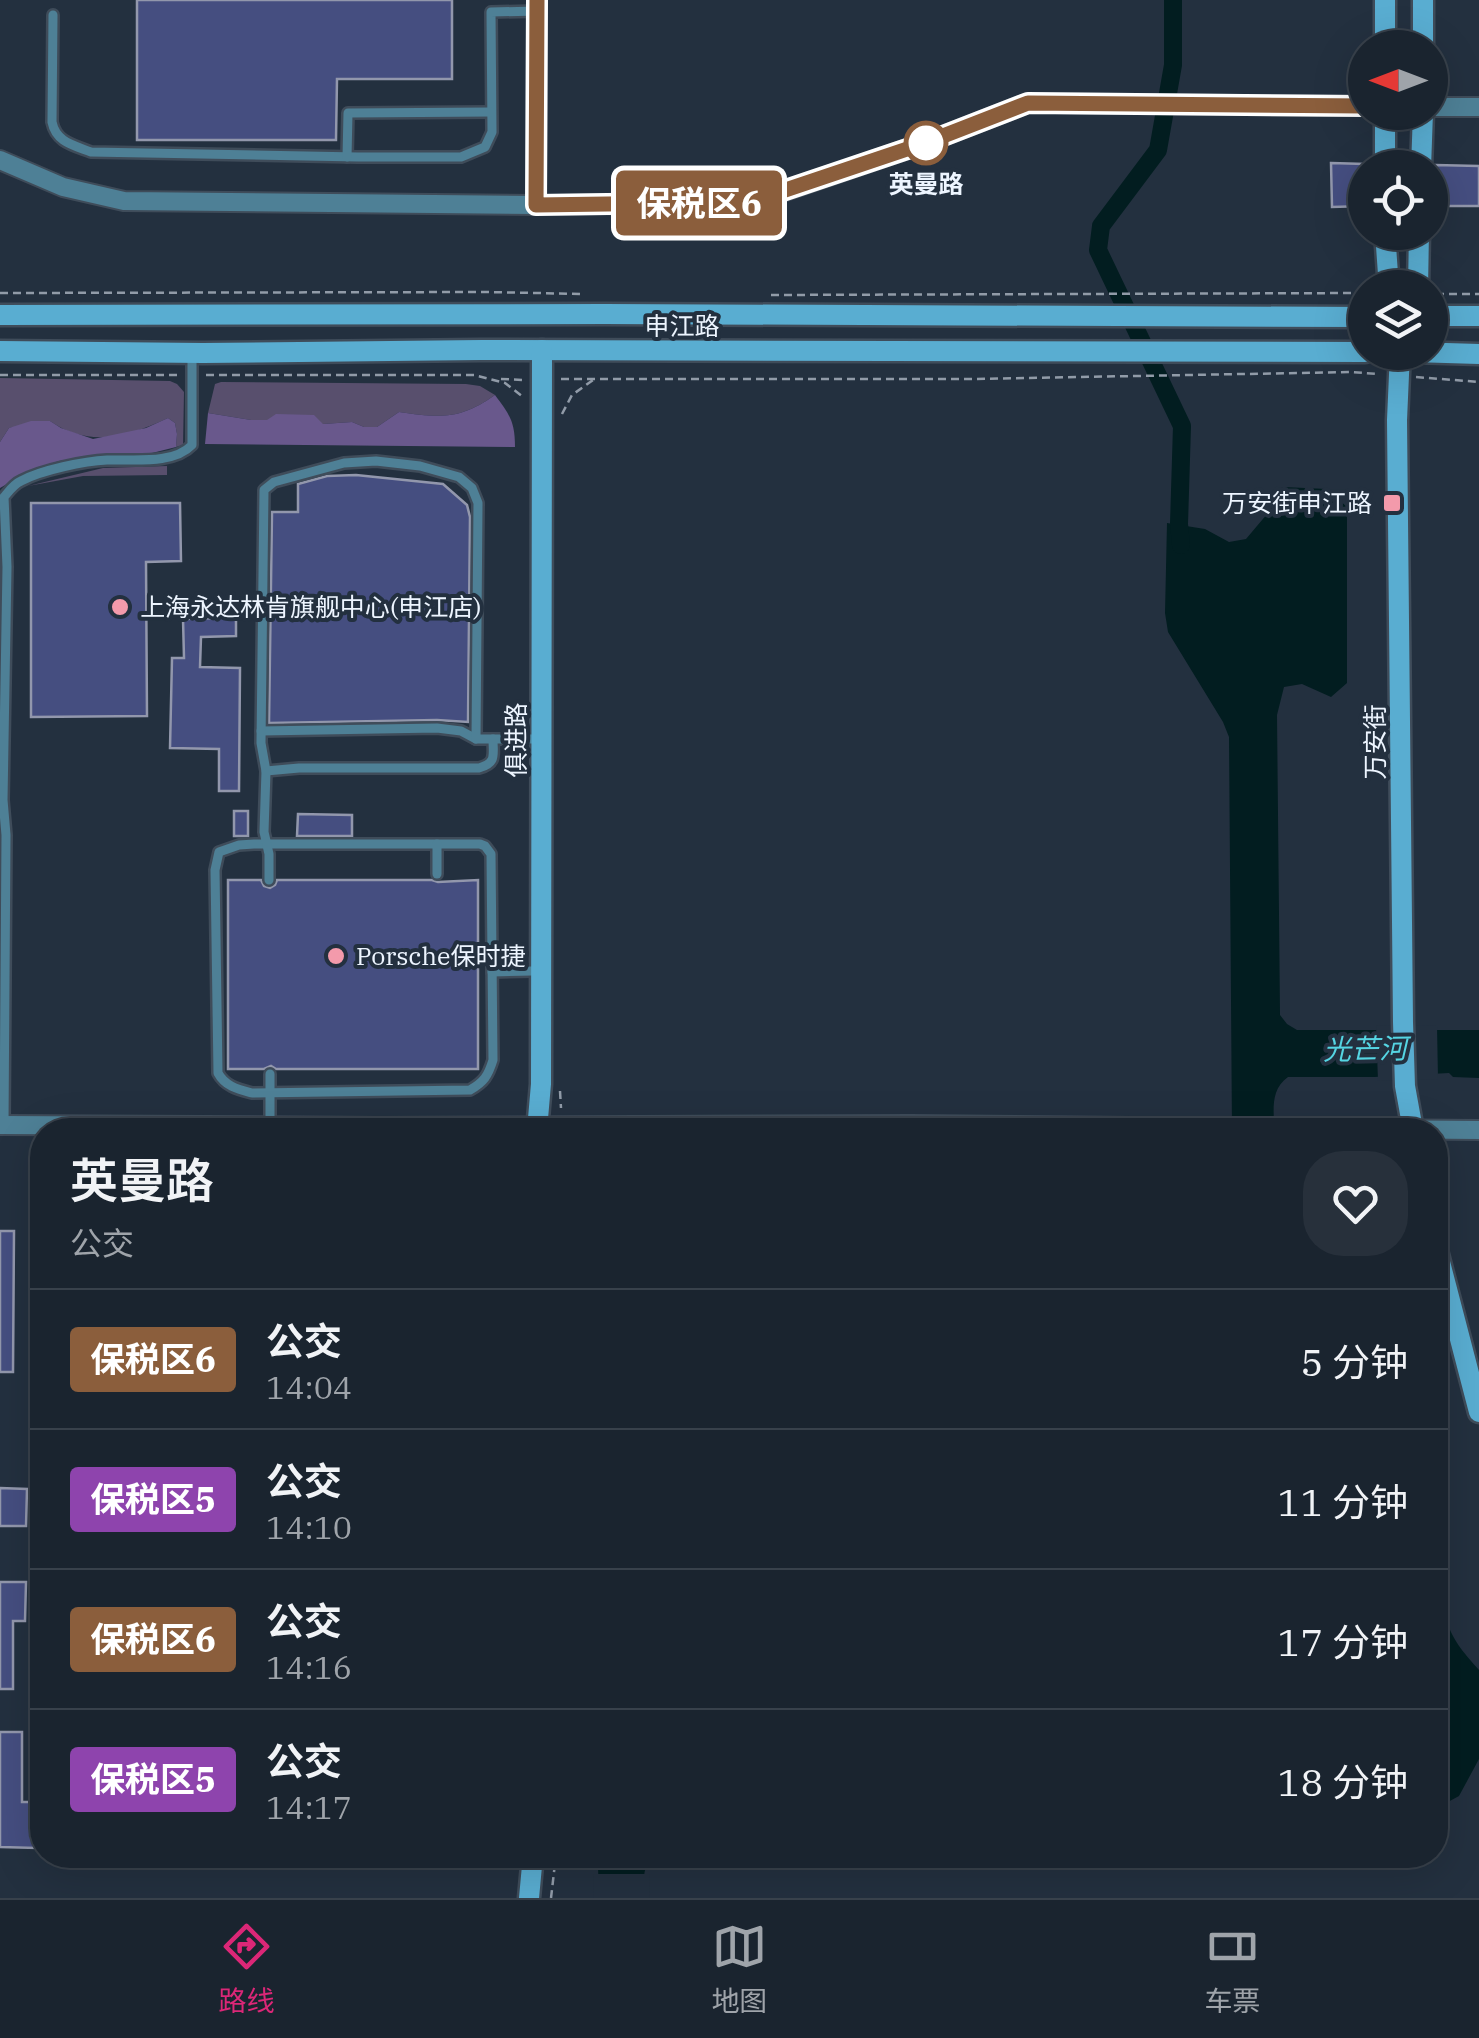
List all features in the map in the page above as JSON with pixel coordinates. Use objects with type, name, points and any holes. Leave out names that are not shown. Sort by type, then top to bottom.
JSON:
[{"type":"main road","points":[[1385,30],[1386,0]]},
{"type":"main road","points":[[1423,0],[1423,30]]},
{"type":"main road","name":"申江路","points":[[0,315],[1348,317]]},
{"type":"main road","points":[[1448,316],[1479,316]]},
{"type":"main road","name":"俱进路","points":[[538,1118],[542,350]]},
{"type":"main road","name":"申江路","points":[[0,351],[1348,352]]},
{"type":"main road","points":[[1448,353],[1479,354]]},
{"type":"main road","name":"万安街","points":[[1399,370],[1403,1022],[1405,1086],[1411,1118]]},
{"type":"main road","points":[[1448,1293],[1479,1412]]},
{"type":"main road","points":[[528,1898],[531,1868]]},
{"type":"street","points":[[536,205],[537,6]]},
{"type":"street","points":[[0,160],[63,187],[124,201],[536,205],[750,202],[925,143],[1028,103],[1348,106]]},
{"type":"street","points":[[1448,106],[1479,107]]},
{"type":"street","points":[[2,1125],[30,1125]]},
{"type":"street","points":[[1448,1130],[1479,1130]]},
{"type":"lane","points":[[53,15],[54,134],[90,152],[462,156],[485,147],[492,132],[490,12],[537,6]]},
{"type":"lane","points":[[347,157],[348,113],[492,112]]},
{"type":"lane","points":[[2,1125],[7,567],[2,498],[22,480],[67,466],[102,460],[163,458],[185,452],[192,445],[192,352]]},
{"type":"lane","points":[[269,880],[262,731],[264,490],[274,482],[344,463],[376,460],[459,477],[472,488],[478,503],[476,740]]},
{"type":"lane","points":[[262,731],[437,728],[461,731],[476,740],[541,740]]},
{"type":"lane","points":[[266,771],[480,768],[493,759],[493,739]]},
{"type":"lane","points":[[267,844],[485,846],[490,854],[492,972],[493,1060],[488,1077],[470,1090],[252,1092],[223,1082],[218,1073],[215,870],[219,852],[267,844]]},
{"type":"lane","points":[[437,844],[437,874]]},
{"type":"lane","points":[[492,972],[532,971]]},
{"type":"lane","points":[[270,1074],[270,1118]]},
{"type":"path","points":[[0,293],[587,294]]},
{"type":"path","points":[[766,295],[1348,293]]},
{"type":"path","points":[[1448,294],[1479,294]]},
{"type":"path","points":[[494,378],[972,379],[1352,372],[1479,382]]},
{"type":"path","points":[[0,374],[474,375]]},
{"type":"path","points":[[552,1898],[555,1868]]},
{"type":"shaded area","points":[[0,378],[170,381],[184,392],[183,445],[176,447],[175,423],[168,418],[109,437],[79,435],[50,421],[9,428],[0,442]]},
{"type":"shaded area","points":[[215,384],[466,384],[480,386],[495,395],[460,413],[438,416],[399,412],[377,427],[364,427],[352,422],[251,420],[208,413]]},
{"type":"shaded area","points":[[495,395],[511,419],[515,447],[205,444],[208,413],[251,420],[267,420],[276,414],[314,415],[323,424],[352,422],[377,427],[399,412],[449,415],[471,409]]},
{"type":"shaded area","points":[[168,418],[175,423],[176,447],[152,453],[59,461],[0,488],[0,442],[9,428],[31,421],[50,421],[93,439],[146,428]]},
{"type":"shaded area","points":[[167,466],[167,475],[83,476],[28,486],[103,468]]},
{"type":"water","name":"光芒河","points":[[1283,487],[1327,489],[1347,507],[1347,683],[1331,697],[1302,684],[1284,687],[1277,715],[1280,1015],[1297,1030],[1479,1030],[1479,1078],[1453,1077],[1449,1073],[1288,1077],[1276,1094],[1274,1118],[1232,1118],[1229,737],[1168,632],[1167,523],[1205,529],[1229,542],[1246,539],[1273,507],[1267,503],[1271,494]]},
{"type":"water","points":[[1448,1623],[1479,1670],[1479,1759],[1459,1796],[1448,1802]]},
{"type":"water","points":[[598,1868],[646,1868],[645,1898],[599,1898]]},
{"type":"pier","points":[[1376,1025],[1437,1026],[1438,1079],[1378,1081]]},
{"type":"pier","points":[[593,1874],[649,1874],[650,1898],[594,1898]]},
{"type":"building","points":[[137,0],[452,0],[452,79],[337,79],[336,140],[137,140]]},
{"type":"building","points":[[1331,163],[1348,164],[1348,207],[1332,207]]},
{"type":"building","points":[[1448,165],[1479,166],[1479,206],[1448,206]]},
{"type":"building","points":[[327,476],[443,484],[467,505],[468,722],[269,723],[272,512],[298,512],[298,484]]},
{"type":"building","points":[[31,503],[180,503],[181,561],[146,562],[147,716],[31,717]]},
{"type":"building","points":[[220,607],[236,607],[236,636],[201,637],[200,667],[240,668],[239,791],[219,791],[219,749],[170,748],[172,658],[184,658],[183,619],[220,618]]},
{"type":"building","points":[[234,811],[248,811],[248,836],[234,836]]},
{"type":"building","points":[[298,814],[352,815],[352,836],[297,836]]},
{"type":"building","points":[[228,880],[261,880],[270,888],[277,880],[478,880],[478,1069],[228,1069]]},
{"type":"building","points":[[0,1231],[14,1231],[13,1372],[0,1372]]},
{"type":"building","points":[[0,1488],[27,1489],[26,1526],[0,1526]]},
{"type":"building","points":[[0,1582],[26,1582],[25,1621],[13,1621],[13,1689],[0,1689]]},
{"type":"building","points":[[0,1732],[22,1732],[22,1802],[30,1802],[30,1848],[0,1847]]},
{"type":"waterway","points":[[1173,0],[1173,65],[1158,150],[1101,226],[1098,250],[1182,426],[1181,545]]},
{"type":"bus line","name":"保税区6","points":[[537,0],[536,205],[750,202],[925,143],[1028,103],[1348,106]]},
{"type":"place","name":"英曼路","points":[[926,143]]},
{"type":"place","name":"万安街申江路","points":[[1392,503]]},
{"type":"place","name":"上海永达林肯旗舰中心(申江店)","points":[[120,607]]},
{"type":"place","name":"Porsche保时捷","points":[[336,956]]}]
